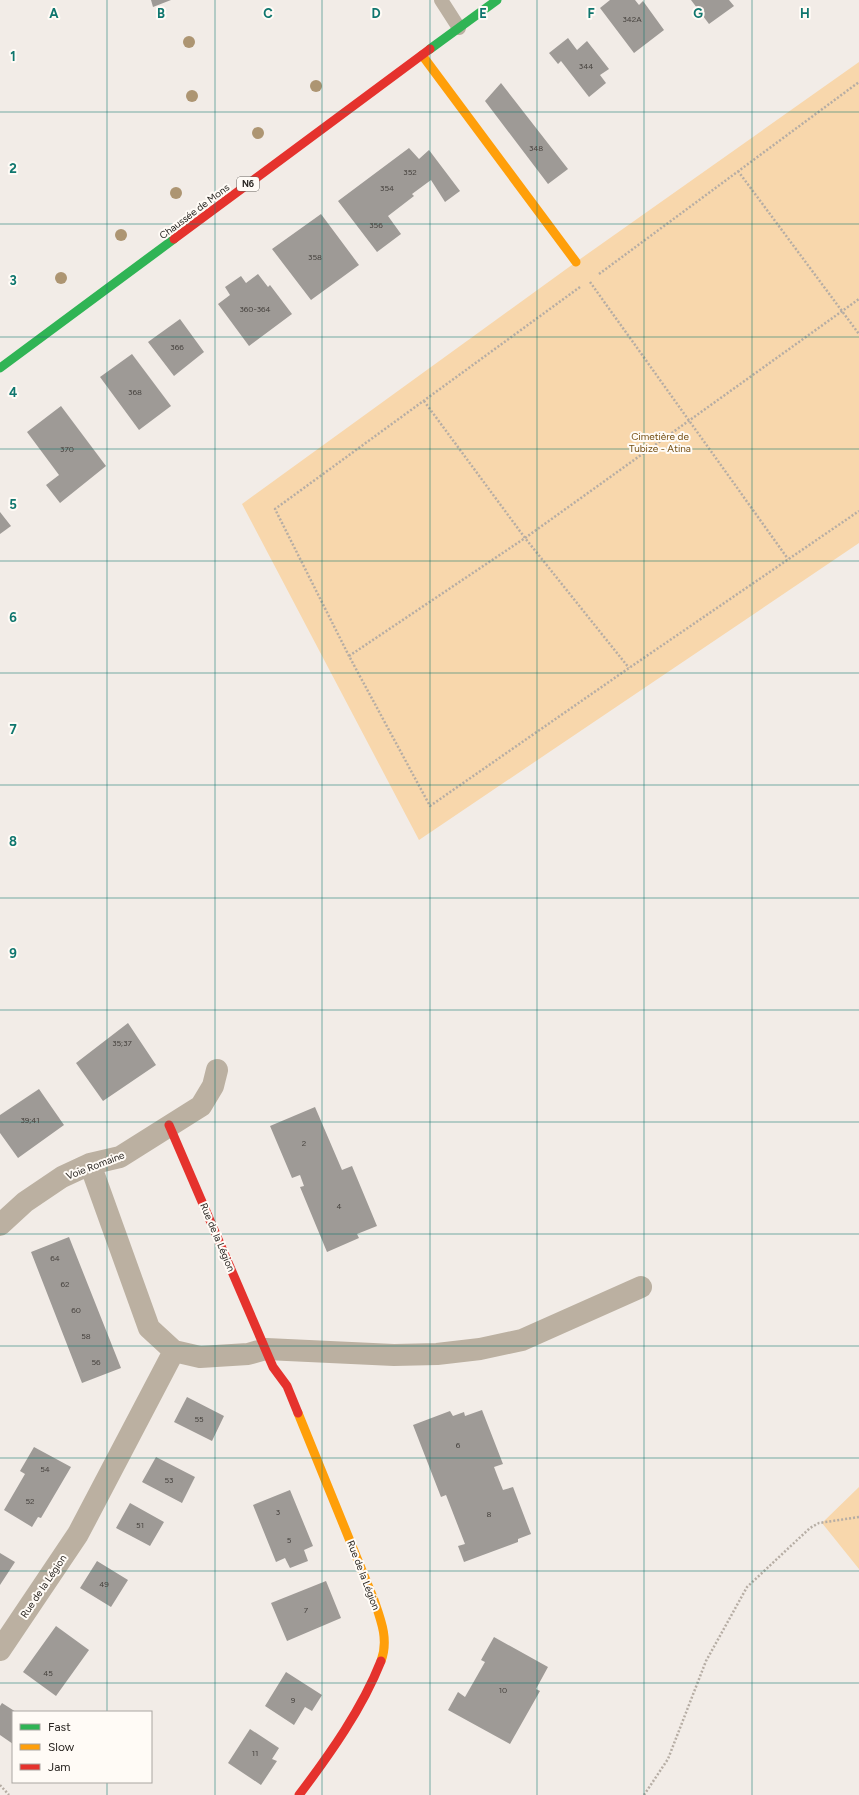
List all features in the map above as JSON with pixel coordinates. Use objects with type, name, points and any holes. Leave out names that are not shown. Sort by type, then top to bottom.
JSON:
[{"type":"street","name":"Chaussée de Mons","points":[[0,368],[497,0]]},
{"type":"street","points":[[422,55],[576,262]]},
{"type":"street","name":"Voie Romaine","points":[[0,1224],[31,1198],[62,1177],[90,1164],[120,1157],[169,1125],[202,1106],[213,1086],[217,1070]]},
{"type":"street","name":"Rue de la Légion","points":[[169,1125],[273,1367],[287,1386],[374,1600],[384,1630],[384,1653],[371,1687],[324,1762],[299,1795]]},
{"type":"street","points":[[90,1164],[150,1328],[174,1351],[200,1357],[248,1354],[266,1348],[394,1355],[437,1354],[480,1349],[522,1340],[641,1287]]},
{"type":"street","name":"Rue de la Légion","points":[[0,1650],[78,1534],[174,1351]]},
{"type":"lane","points":[[441,0],[459,28]]},
{"type":"path","points":[[859,82],[589,281],[275,509],[349,656],[430,806],[628,668],[859,511]]},
{"type":"path","points":[[738,171],[859,334]]},
{"type":"path","points":[[589,281],[788,559]]},
{"type":"path","points":[[349,656],[525,538],[859,299]]},
{"type":"path","points":[[424,401],[525,538],[628,668]]},
{"type":"path","points":[[644,1795],[668,1759],[706,1661],[747,1587],[810,1528],[819,1523],[859,1517]]},
{"type":"path","points":[[0,1784],[8,1795]]},
{"type":"green space","name":"Cimetière de Tubize - Atina","points":[[859,62],[859,543],[419,840],[242,504],[576,262]]},
{"type":"green space","points":[[859,1487],[859,1569],[822,1523]]},
{"type":"building","points":[[151,0],[171,0],[153,7]]},
{"type":"building","points":[[610,0],[635,0],[639,5],[643,1],[664,30],[634,53],[600,8]]},
{"type":"building","points":[[691,0],[729,0],[734,6],[709,24]]},
{"type":"building","points":[[568,38],[577,50],[587,41],[609,69],[600,75],[606,83],[589,97],[561,61],[558,64],[549,53]]},
{"type":"building","points":[[501,83],[568,169],[548,184],[485,101]]},
{"type":"building","points":[[409,148],[419,159],[429,150],[460,191],[445,202],[431,180],[412,194],[414,196],[388,216],[401,234],[377,252],[338,201]]},
{"type":"building","points":[[321,214],[359,265],[311,300],[272,249]]},
{"type":"building","points":[[258,274],[268,287],[270,285],[292,314],[249,346],[218,304],[230,295],[225,287],[241,276],[246,283]]},
{"type":"building","points":[[180,319],[204,352],[174,376],[148,342]]},
{"type":"building","points":[[132,354],[171,406],[139,430],[100,377]]},
{"type":"building","points":[[61,406],[106,466],[60,503],[46,485],[59,475],[27,432]]},
{"type":"building","points":[[0,512],[11,526],[0,534]]},
{"type":"building","points":[[128,1023],[156,1065],[103,1101],[76,1063]]},
{"type":"building","points":[[39,1089],[64,1125],[18,1158],[0,1133],[0,1115]]},
{"type":"building","points":[[315,1107],[342,1170],[352,1166],[377,1226],[357,1234],[359,1238],[327,1252],[300,1187],[304,1186],[300,1175],[292,1178],[270,1126]]},
{"type":"building","points":[[69,1237],[121,1368],[82,1383],[31,1252]]},
{"type":"building","points":[[187,1397],[224,1416],[212,1441],[174,1422]]},
{"type":"building","points":[[482,1410],[503,1464],[494,1467],[497,1475],[503,1490],[513,1487],[531,1534],[518,1539],[518,1542],[464,1562],[458,1546],[465,1544],[446,1495],[441,1497],[413,1425],[450,1411],[453,1416],[464,1412],[465,1416]]},
{"type":"building","points":[[34,1447],[71,1467],[41,1518],[38,1517],[32,1527],[4,1510],[25,1474],[20,1471]]},
{"type":"building","points":[[156,1457],[195,1477],[182,1503],[142,1482]]},
{"type":"building","points":[[290,1490],[313,1546],[304,1550],[308,1561],[290,1568],[285,1558],[276,1562],[253,1505]]},
{"type":"building","points":[[130,1503],[164,1522],[150,1546],[116,1528]]},
{"type":"building","points":[[0,1553],[15,1562],[0,1585]]},
{"type":"building","points":[[97,1561],[128,1580],[111,1607],[80,1588]]},
{"type":"building","points":[[326,1581],[341,1618],[287,1641],[271,1603]]},
{"type":"building","points":[[56,1626],[89,1650],[56,1696],[23,1672]]},
{"type":"building","points":[[494,1637],[548,1667],[536,1689],[540,1691],[510,1744],[448,1710],[458,1692],[465,1697],[485,1662],[481,1660]]},
{"type":"building","points":[[286,1672],[322,1695],[312,1711],[305,1707],[294,1725],[265,1706]]},
{"type":"building","points":[[2,1703],[14,1711],[12,1711],[12,1743],[0,1735],[0,1706]]},
{"type":"building","points":[[250,1729],[279,1748],[272,1759],[277,1761],[261,1785],[228,1763]]},
{"type":"traffic: fast","points":[[430,49],[497,0]]},
{"type":"traffic: fast","points":[[0,368],[174,239]]},
{"type":"traffic: slow","points":[[422,55],[576,262]]},
{"type":"traffic: slow","points":[[298,1413],[374,1600],[384,1638],[381,1661]]},
{"type":"traffic: jam","points":[[174,239],[430,49]]},
{"type":"traffic: jam","points":[[169,1125],[273,1367],[287,1386],[298,1413]]},
{"type":"traffic: jam","points":[[299,1795],[334,1747],[355,1714],[381,1661]]}]
